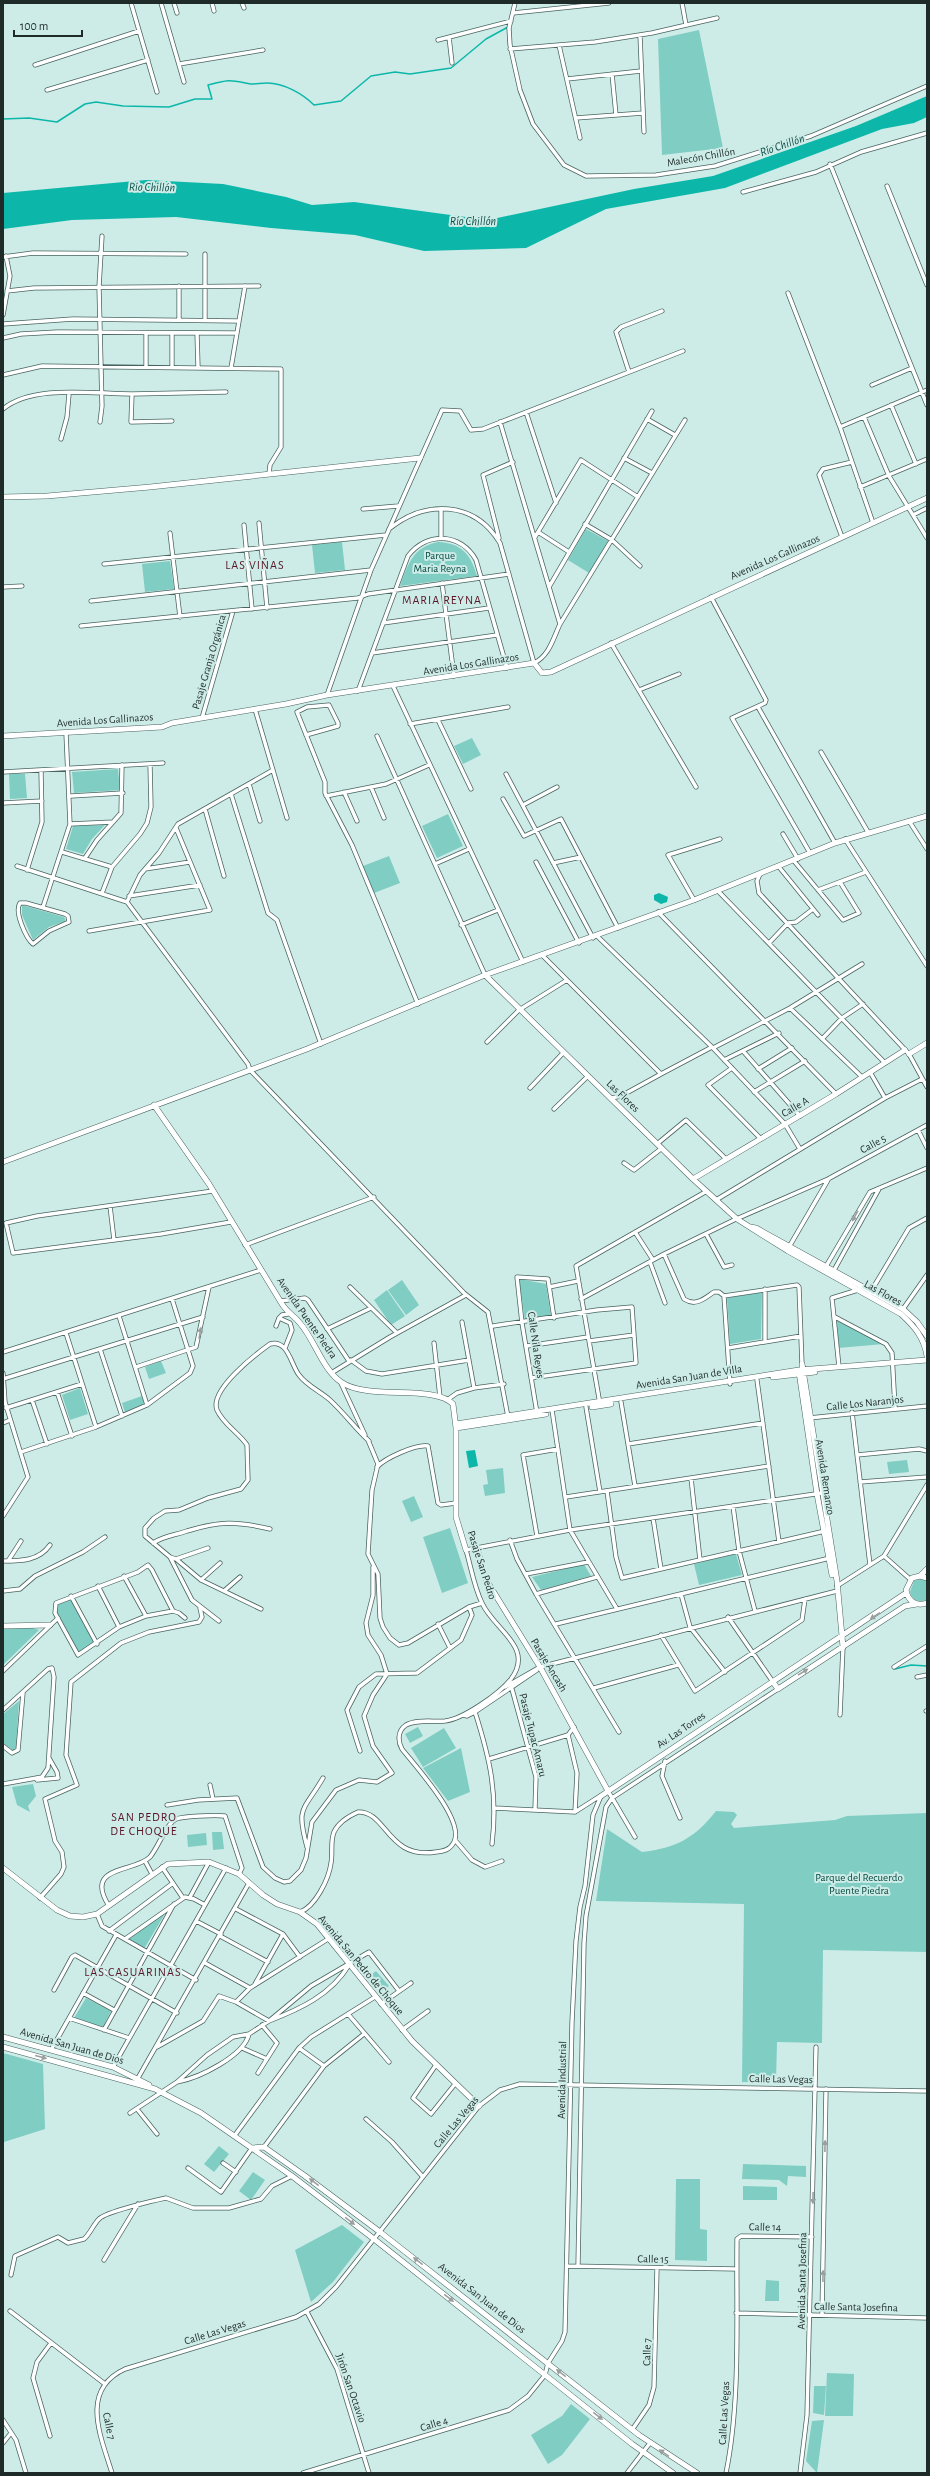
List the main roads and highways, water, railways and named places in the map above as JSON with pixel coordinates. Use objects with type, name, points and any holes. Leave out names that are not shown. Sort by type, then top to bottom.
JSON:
[{"type":"water","name":"Río Chillón","points":[[927,96],[927,117],[914,123],[882,129],[725,188],[606,209],[526,248],[424,251],[355,235],[271,228],[176,217],[72,220],[3,229],[3,193],[146,180],[223,184],[286,197],[312,205],[354,202],[488,220],[634,189],[713,176],[856,126]]},
{"type":"water","points":[[659,893],[668,897],[667,902],[661,904],[654,900],[654,895]]},
{"type":"water","points":[[475,1450],[478,1466],[469,1468],[466,1451]]},
{"type":"waterway","points":[[511,24],[516,5]]},
{"type":"waterway","points":[[3,119],[29,118],[57,122],[85,104],[96,102],[123,106],[169,107],[195,99],[212,99],[208,85],[230,81],[251,84],[273,83],[299,93],[314,105],[341,101],[371,76],[395,72],[410,74],[451,68],[486,39],[508,27]]},
{"type":"waterway","points":[[895,1669],[911,1665],[927,1666]]},
{"type":"district","name":"LAS VIÑAS","points":[[255,565]]},
{"type":"district","name":"MARIA REYNA","points":[[442,600]]},
{"type":"district","name":"SAN PEDRO DE CHOQUE","points":[[144,1824]]},
{"type":"district","name":"LAS CASUARINAS","points":[[133,1972]]},
{"type":"park label","name":"Parque Maria Reyna","points":[[440,561]]},
{"type":"park label","name":"Parque del Recuerdo Puente Piedra","points":[[859,1883]]}]
